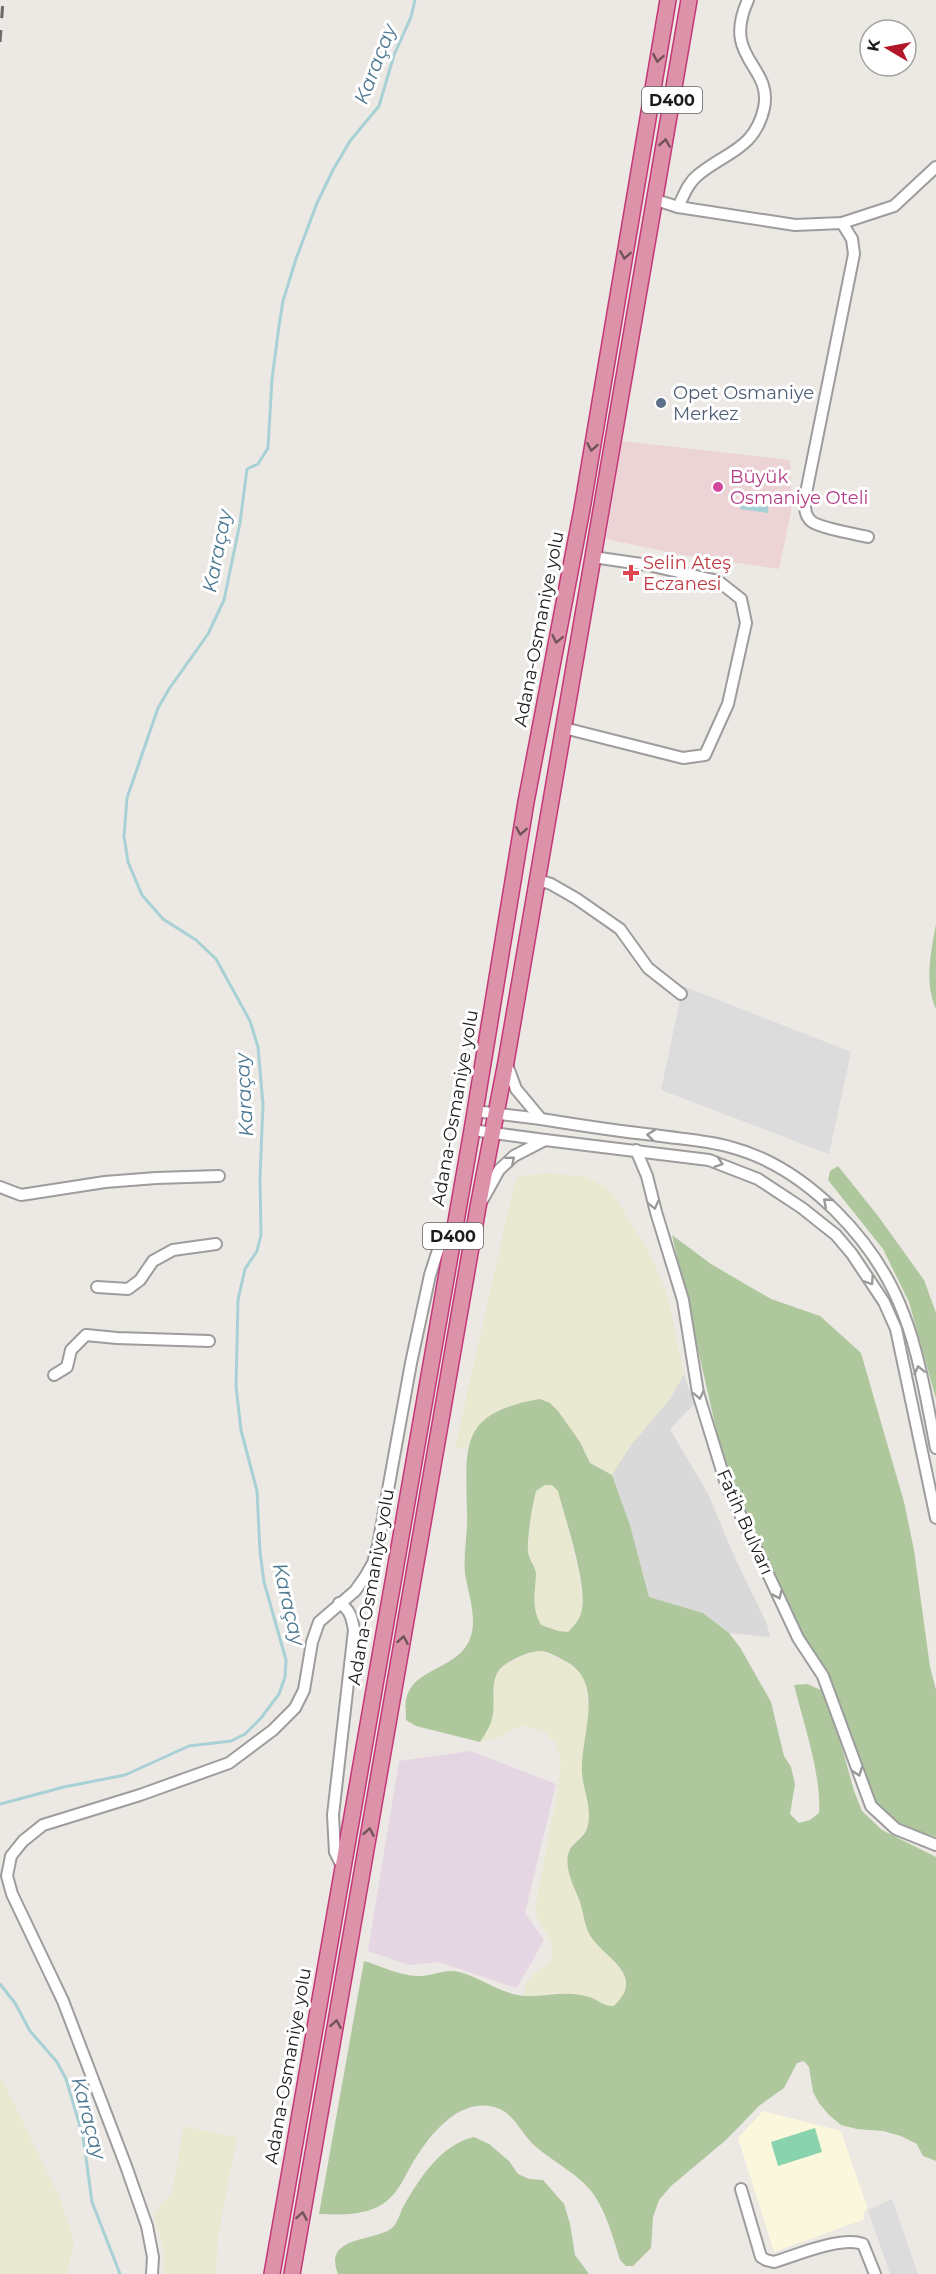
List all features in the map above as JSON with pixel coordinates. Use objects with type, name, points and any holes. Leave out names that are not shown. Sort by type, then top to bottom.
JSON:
[{"type":"highway","name":"Adana-Osmaniye yolu","points":[[272,2274],[472,1130],[526,802],[584,497],[668,0]]},
{"type":"highway","name":"D400","points":[[292,2274],[478,1208],[494,1133],[689,0]]},
{"type":"street","points":[[678,207],[688,185],[698,175],[743,147],[757,130],[764,108],[765,87],[744,54],[739,32],[741,16],[748,0]]},
{"type":"street","points":[[656,200],[678,207],[795,225],[842,223],[894,206],[936,167]]},
{"type":"street","points":[[842,223],[852,239],[854,254],[804,498],[805,511],[809,520],[817,524],[868,537]]},
{"type":"street","points":[[564,728],[683,758],[705,755],[728,704],[746,623],[741,599],[718,581],[648,565],[593,557]]},
{"type":"street","points":[[538,879],[577,899],[620,929],[648,968],[681,994]]},
{"type":"street","points":[[506,1062],[516,1089],[541,1119]]},
{"type":"street","points":[[475,1111],[729,1146],[762,1158],[823,1199],[846,1220],[868,1249],[898,1299],[914,1348],[936,1448]]},
{"type":"street","points":[[472,1130],[709,1160],[758,1179],[802,1208],[836,1235],[885,1302],[896,1329],[936,1518]]},
{"type":"street","points":[[478,1208],[499,1170],[514,1155],[545,1140]]},
{"type":"street","name":"Fatih Bulvarı","points":[[636,1150],[647,1176],[683,1300],[698,1393],[726,1484],[794,1628],[824,1676],[871,1806],[896,1829],[936,1845]]},
{"type":"street","points":[[0,1187],[21,1195],[105,1182],[219,1176]]},
{"type":"street","points":[[152,2274],[153,2257],[147,2226],[63,2001],[12,1894],[7,1876],[10,1856],[23,1841],[43,1825],[140,1795],[229,1763],[273,1730],[295,1708],[304,1690],[312,1642],[319,1622],[355,1591],[373,1563],[430,1275],[440,1244],[455,1224]]},
{"type":"street","points":[[97,1287],[128,1289],[140,1280],[153,1261],[174,1250],[216,1244]]},
{"type":"street","points":[[54,1375],[67,1367],[71,1350],[86,1335],[209,1341]]},
{"type":"street","points":[[339,1603],[346,1606],[352,1618],[354,1630],[333,1815],[335,1851],[342,1866]]},
{"type":"street","points":[[741,2189],[761,2256],[766,2260],[774,2262],[855,2241],[863,2244],[876,2274]]},
{"type":"shaded area","points":[[622,441],[790,460],[792,506],[779,569],[682,555],[606,539]]},
{"type":"shaded area","points":[[683,986],[851,1052],[829,1154],[661,1090]]},
{"type":"shaded area","points":[[684,1374],[694,1404],[670,1429],[708,1494],[735,1558],[767,1624],[770,1637],[729,1633],[703,1613],[649,1597],[630,1525],[612,1475],[630,1446],[670,1399]]},
{"type":"shaded area","points":[[471,1751],[556,1784],[525,1913],[544,1940],[517,1988],[439,1962],[409,1965],[368,1951],[399,1761]]},
{"type":"shaded area","points":[[763,2111],[841,2131],[867,2207],[863,2216],[865,2219],[774,2252],[738,2138]]},
{"type":"shaded area","points":[[892,2199],[918,2274],[890,2274],[868,2210]]},
{"type":"green space","points":[[936,924],[936,1009],[929,977]]},
{"type":"green space","points":[[838,1166],[878,1216],[924,1280],[936,1313],[936,1399],[909,1302],[883,1249],[828,1180],[830,1171]]},
{"type":"green space","points":[[547,1173],[586,1177],[607,1188],[619,1203],[649,1253],[665,1288],[669,1304],[684,1374],[670,1399],[630,1446],[612,1475],[590,1462],[580,1442],[558,1411],[540,1399],[497,1410],[471,1435],[467,1449],[455,1448],[514,1185],[517,1178],[522,1176]]},
{"type":"green space","points":[[672,1235],[711,1264],[771,1299],[820,1316],[861,1353],[904,1502],[914,1550],[930,1667],[936,1690],[936,1837],[912,1830],[880,1813],[846,1739],[827,1676],[779,1593],[722,1455]]},
{"type":"green space","points":[[540,1399],[550,1403],[580,1442],[590,1463],[612,1475],[630,1525],[649,1597],[703,1613],[729,1633],[741,1649],[771,1702],[784,1756],[791,1767],[795,1784],[790,1814],[799,1823],[810,1820],[819,1813],[815,1766],[794,1685],[807,1684],[821,1690],[832,1711],[854,1791],[862,1811],[882,1830],[936,1857],[936,2161],[923,2156],[917,2144],[901,2136],[841,2125],[819,2103],[813,2092],[809,2067],[804,2061],[797,2063],[784,2088],[760,2105],[726,2140],[671,2186],[659,2200],[653,2217],[651,2248],[633,2266],[626,2266],[620,2260],[605,2216],[597,2199],[586,2185],[535,2146],[508,2114],[497,2108],[470,2107],[446,2121],[419,2153],[396,2191],[382,2205],[356,2213],[319,2214],[364,1961],[411,1976],[454,1971],[515,1995],[581,1995],[610,2006],[614,2006],[623,1995],[626,1985],[620,1968],[589,1933],[568,1868],[569,1852],[586,1831],[589,1818],[582,1772],[588,1697],[586,1684],[579,1672],[564,1660],[542,1651],[525,1654],[508,1663],[500,1669],[495,1679],[492,1717],[480,1742],[416,1726],[406,1720],[406,1699],[413,1684],[458,1655],[466,1647],[471,1636],[473,1613],[465,1573],[468,1451],[472,1436],[481,1423],[494,1413],[513,1405]],"holes":[[[545,1485],[552,1485],[558,1491],[574,1550],[583,1598],[581,1613],[568,1632],[541,1625],[535,1606],[536,1571],[528,1552],[530,1522],[536,1491]]]},
{"type":"green space","points":[[545,1485],[553,1485],[558,1490],[578,1571],[582,1607],[577,1624],[568,1632],[541,1625],[535,1615],[533,1604],[536,1572],[528,1552],[531,1518],[536,1491]]},
{"type":"green space","points":[[541,1651],[576,1667],[584,1677],[589,1716],[583,1751],[585,1793],[590,1813],[587,1829],[569,1848],[567,1861],[569,1873],[582,1907],[584,1923],[625,1975],[627,1988],[622,1999],[614,2006],[604,2006],[590,1997],[556,1993],[523,1996],[532,1975],[550,1962],[552,1954],[551,1942],[536,1915],[536,1904],[560,1778],[561,1758],[555,1743],[544,1732],[534,1728],[521,1726],[500,1737],[480,1742],[490,1726],[494,1683],[501,1667]]},
{"type":"green space","points":[[0,2076],[57,2192],[70,2227],[74,2242],[67,2274],[0,2274]]},
{"type":"green space","points":[[184,2126],[237,2138],[218,2237],[216,2274],[164,2274],[164,2251],[153,2214],[172,2192]]},
{"type":"green space","points":[[815,2128],[822,2152],[778,2166],[771,2142]]},
{"type":"green space","points":[[474,2137],[489,2144],[509,2161],[518,2174],[529,2179],[543,2180],[564,2204],[575,2255],[589,2274],[338,2274],[335,2261],[338,2252],[354,2241],[386,2232],[393,2227],[403,2207],[432,2164],[451,2147]]},
{"type":"water","points":[[742,496],[769,499],[768,513],[740,509]]},
{"type":"waterway","name":"Karaçay","points":[[0,1804],[64,1787],[125,1775],[189,1746],[231,1741],[245,1734],[261,1718],[279,1694],[285,1677],[286,1660],[264,1582],[257,1491],[241,1430],[236,1386],[238,1300],[245,1269],[257,1251],[261,1235],[260,1178],[263,1104],[258,1047],[250,1021],[216,959],[196,940],[163,919],[142,895],[128,862],[124,836],[127,798],[158,708],[208,634],[224,600],[240,523],[247,469],[258,464],[268,448],[272,379],[279,326],[283,301],[296,259],[317,203],[333,170],[350,141],[379,106],[394,55],[411,17],[415,0]]},
{"type":"waterway","name":"Karaçay","points":[[0,1984],[15,2003],[30,2031],[57,2062],[66,2079],[83,2136],[92,2202],[120,2274]]},
{"type":"railway","points":[[0,42],[3,0]]},
{"type":"place","name":"Opet Osmaniye Merkez","points":[[661,403]]},
{"type":"place","name":"Büyük Osmaniye Oteli","points":[[718,487]]},
{"type":"place","name":"Selin Ateş Eczanesi","points":[[631,573]]}]
